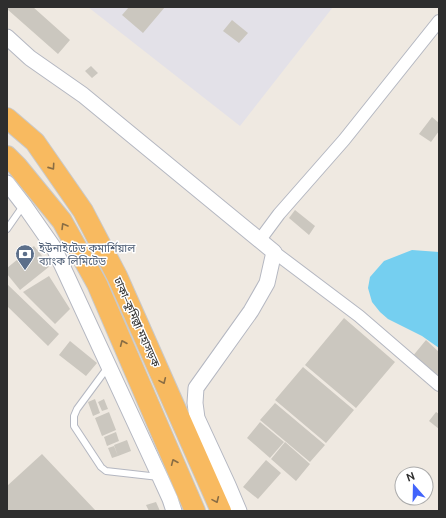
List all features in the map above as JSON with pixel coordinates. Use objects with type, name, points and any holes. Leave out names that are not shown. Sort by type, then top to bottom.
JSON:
[{"type":"highway","name":"ঢাকা–কুমিল্লা মহাসড়ক","points":[[7,104],[83,210],[117,276],[221,511]]},
{"type":"highway","name":"ঢাকা–কুমিল্লা মহাসড়ক","points":[[7,118],[35,142]]},
{"type":"highway","name":"ঢাকা–কুমিল্লা মহাসড়ক","points":[[7,156],[62,221],[97,284],[195,511]]},
{"type":"street","points":[[259,241],[279,214],[344,140],[439,21]]},
{"type":"street","points":[[7,37],[30,58],[84,95],[259,241],[359,316],[439,385]]},
{"type":"street","points":[[7,183],[54,248],[160,477],[174,511]]},
{"type":"street","points":[[239,511],[197,418],[195,403],[196,388],[251,312],[267,283],[274,252]]},
{"type":"lane","points":[[7,229],[24,205]]},
{"type":"lane","points":[[109,366],[77,409],[74,416],[74,426],[101,467],[106,471],[160,477]]},
{"type":"shaded area","points":[[88,7],[333,7],[240,126]]},
{"type":"water","points":[[412,250],[439,252],[439,348],[422,336],[388,319],[372,302],[368,288],[370,277],[384,261]]},
{"type":"building","points":[[7,7],[33,7],[70,40],[58,54],[7,9]]},
{"type":"building","points":[[129,7],[165,7],[143,33],[122,15]]},
{"type":"building","points":[[232,20],[248,33],[239,43],[223,31]]},
{"type":"building","points":[[91,66],[98,73],[92,78],[85,71]]},
{"type":"building","points":[[432,117],[439,123],[439,131],[431,142],[419,134]]},
{"type":"building","points":[[295,210],[315,226],[309,235],[289,218]]},
{"type":"building","name":"ইউনাইটেড কমার্শিয়াল ব্যাংক লিমিটেড","points":[[34,246],[50,266],[20,290],[7,274],[7,268]]},
{"type":"building","points":[[49,276],[70,309],[55,324],[23,292]]},
{"type":"building","points":[[7,284],[59,334],[48,346],[7,306]]},
{"type":"building","points":[[344,318],[395,362],[356,408],[305,365]]},
{"type":"building","points":[[426,340],[439,352],[439,380],[412,357]]},
{"type":"building","points":[[70,341],[97,363],[86,376],[59,355]]},
{"type":"building","points":[[303,367],[354,410],[326,443],[275,400]]},
{"type":"building","points":[[95,399],[100,413],[93,416],[88,402]]},
{"type":"building","points":[[104,399],[108,409],[102,411],[98,402]]},
{"type":"building","points":[[275,403],[325,445],[310,462],[260,420]]},
{"type":"building","points":[[109,412],[116,430],[102,436],[95,418]]},
{"type":"building","points":[[436,412],[439,414],[439,429],[429,421]]},
{"type":"building","points":[[260,422],[284,442],[270,458],[247,438]]},
{"type":"building","points":[[116,432],[119,441],[107,446],[104,437]]},
{"type":"building","points":[[127,440],[131,451],[118,456],[114,445]]},
{"type":"building","points":[[285,442],[310,464],[296,481],[271,459]]},
{"type":"building","points":[[114,446],[118,456],[112,458],[108,448]]},
{"type":"building","points":[[42,454],[96,511],[7,511],[7,486]]},
{"type":"building","points":[[266,460],[281,473],[258,499],[243,487]]},
{"type":"building","points":[[156,502],[160,511],[149,511],[146,505]]},
{"type":"place","name":"ইউনাইটেড কমার্শিয়াল ব্যাংক লিমিটেড","points":[[25,271]]}]
